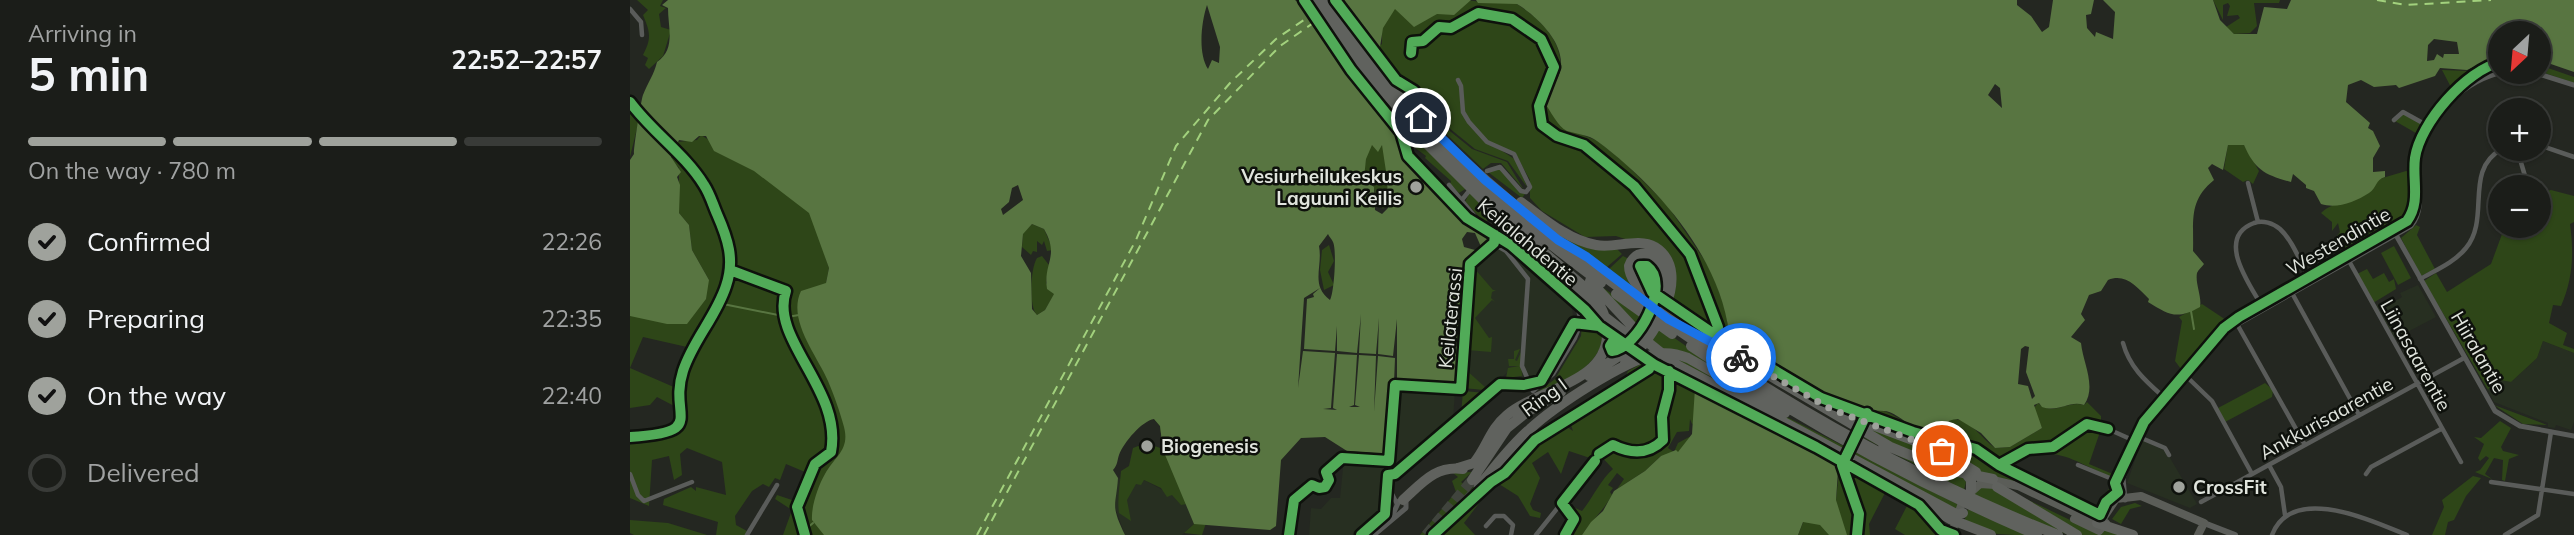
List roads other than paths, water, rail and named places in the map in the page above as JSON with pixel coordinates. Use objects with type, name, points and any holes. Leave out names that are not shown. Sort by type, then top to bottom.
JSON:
[{"type":"highway","points":[[1314,0],[1394,90],[1449,145],[1555,242],[1651,345],[1716,387]]},
{"type":"highway","points":[[1325,0],[1339,28],[1373,80],[1414,130],[1581,297],[1621,331],[1659,358],[1716,387],[1734,382]]},
{"type":"highway","points":[[1373,80],[1444,152],[1643,313],[1794,427],[1961,514]]},
{"type":"highway","points":[[1449,145],[1556,227],[1586,242],[1610,247],[1650,245],[1661,253],[1669,270],[1665,295],[1655,331],[1633,357]]},
{"type":"highway","points":[[1400,504],[1434,473],[1475,463],[1491,432],[1508,414],[1525,402],[1562,388],[1595,366],[1606,344],[1603,313],[1589,291],[1482,199]]},
{"type":"highway","points":[[1555,242],[1587,257],[1668,319],[1724,347]]},
{"type":"highway","points":[[1665,295],[1659,262],[1649,254],[1638,255],[1630,264],[1631,278],[1643,292],[1724,347],[1889,446]]},
{"type":"highway","points":[[1633,357],[1677,355],[1734,382],[1754,395],[1952,497],[2037,535]]},
{"type":"highway","name":"Ring I","points":[[1475,479],[1527,412],[1562,388],[1615,361],[1633,357]]},
{"type":"highway","name":"Ring I","points":[[1475,479],[1529,429],[1565,401],[1608,376],[1633,357]]},
{"type":"highway","points":[[1801,393],[1869,425],[1942,451],[1970,481]]},
{"type":"highway","points":[[1754,395],[1889,446],[1970,481],[1995,483],[2042,517],[2077,535]]},
{"type":"highway","points":[[1754,395],[1927,477],[2058,535]]},
{"type":"highway","points":[[1833,448],[1942,515],[1991,535]]},
{"type":"highway","points":[[1458,468],[1475,479]]},
{"type":"highway","points":[[2102,524],[2133,535]]},
{"type":"main road","points":[[1954,535],[1970,481],[1996,485],[2023,494],[2097,531],[2124,499],[2141,496],[2202,529],[2224,535]]},
{"type":"main road","points":[[1995,483],[2102,524]]},
{"type":"main road","points":[[2202,529],[2235,535]]},
{"type":"street","points":[[630,9],[639,18],[642,35]]},
{"type":"street","name":"Westendintie","points":[[2124,499],[2122,483],[2138,440],[2186,377],[2237,323],[2411,226],[2418,216],[2418,156],[2431,127],[2445,108],[2474,83],[2488,78]]},
{"type":"street","points":[[2552,78],[2574,85]]},
{"type":"street","points":[[1458,80],[1465,117],[1487,142],[1517,158],[1529,180],[1528,189],[1525,192],[1518,188],[1501,167],[1494,166],[1487,171]]},
{"type":"street","points":[[630,102],[706,187],[727,236],[730,270],[716,311],[701,331],[683,369],[680,388],[682,415],[679,424],[662,435],[630,437]]},
{"type":"street","points":[[2394,120],[2401,112],[2407,113],[2431,127]]},
{"type":"street","points":[[2551,149],[2574,157]]},
{"type":"street","points":[[2420,279],[2456,259],[2468,246],[2476,231],[2483,168],[2488,160]]},
{"type":"street","points":[[2248,183],[2258,222]]},
{"type":"street","name":"Keilalahdentie","points":[[1448,185],[1476,218],[1513,241],[1570,294],[1578,307],[1581,323],[1552,376],[1533,391],[1527,380]]},
{"type":"street","points":[[1461,201],[1469,191]]},
{"type":"street","points":[[2263,307],[2235,253],[2242,232],[2258,222],[2273,225],[2282,231],[2311,281]]},
{"type":"street","name":"Hiiralantie","points":[[2396,235],[2488,402],[2501,417],[2520,426],[2574,436]]},
{"type":"street","points":[[1391,475],[1503,381],[1527,380],[1522,366],[1527,276],[1499,247]]},
{"type":"street","name":"Liinasaarentie","points":[[2349,261],[2461,462]]},
{"type":"street","points":[[2292,292],[2359,415]]},
{"type":"street","points":[[2237,323],[2305,445]]},
{"type":"street","points":[[2123,343],[2127,357],[2138,373],[2167,400]]},
{"type":"street","name":"Ankkurisaarentie","points":[[2201,502],[2464,358]]},
{"type":"street","points":[[2186,377],[2212,401],[2252,474]]},
{"type":"street","points":[[2108,429],[2165,448],[2169,455]]},
{"type":"street","points":[[2366,474],[2371,467],[2441,429]]},
{"type":"street","points":[[2505,535],[2537,517],[2551,432]]},
{"type":"street","points":[[1392,459],[1392,495],[1400,504]]},
{"type":"street","points":[[1536,535],[1595,461]]},
{"type":"street","points":[[2078,465],[2122,483]]},
{"type":"street","points":[[2269,465],[2281,487],[2285,515]]},
{"type":"street","points":[[630,474],[638,495],[644,501],[692,482]]},
{"type":"street","points":[[2491,482],[2574,495]]},
{"type":"street","points":[[747,535],[777,485]]},
{"type":"street","points":[[1368,535],[1400,504]]},
{"type":"street","points":[[1374,535],[1400,504]]},
{"type":"street","points":[[2272,535],[2277,522],[2285,515],[2313,509],[2346,511],[2407,535]]},
{"type":"street","points":[[1486,526],[1495,516],[1504,516],[1513,525],[1511,535]]},
{"type":"waterway","points":[[723,304],[783,316]]},
{"type":"waterway","points":[[2191,311],[2194,329]]},
{"type":"waterway","points":[[787,317],[799,315]]},
{"type":"waterway","points":[[806,529],[813,523]]},
{"type":"tunnel","points":[[1426,535],[1472,480]]},
{"type":"tunnel","points":[[1437,535],[1479,486]]},
{"type":"place","name":"Vesiurheilukeskus Laguuni Keilis","points":[[1416,187]]},
{"type":"place","name":"Biogenesis","points":[[1147,446]]},
{"type":"place","name":"CrossFit","points":[[2179,487]]}]
